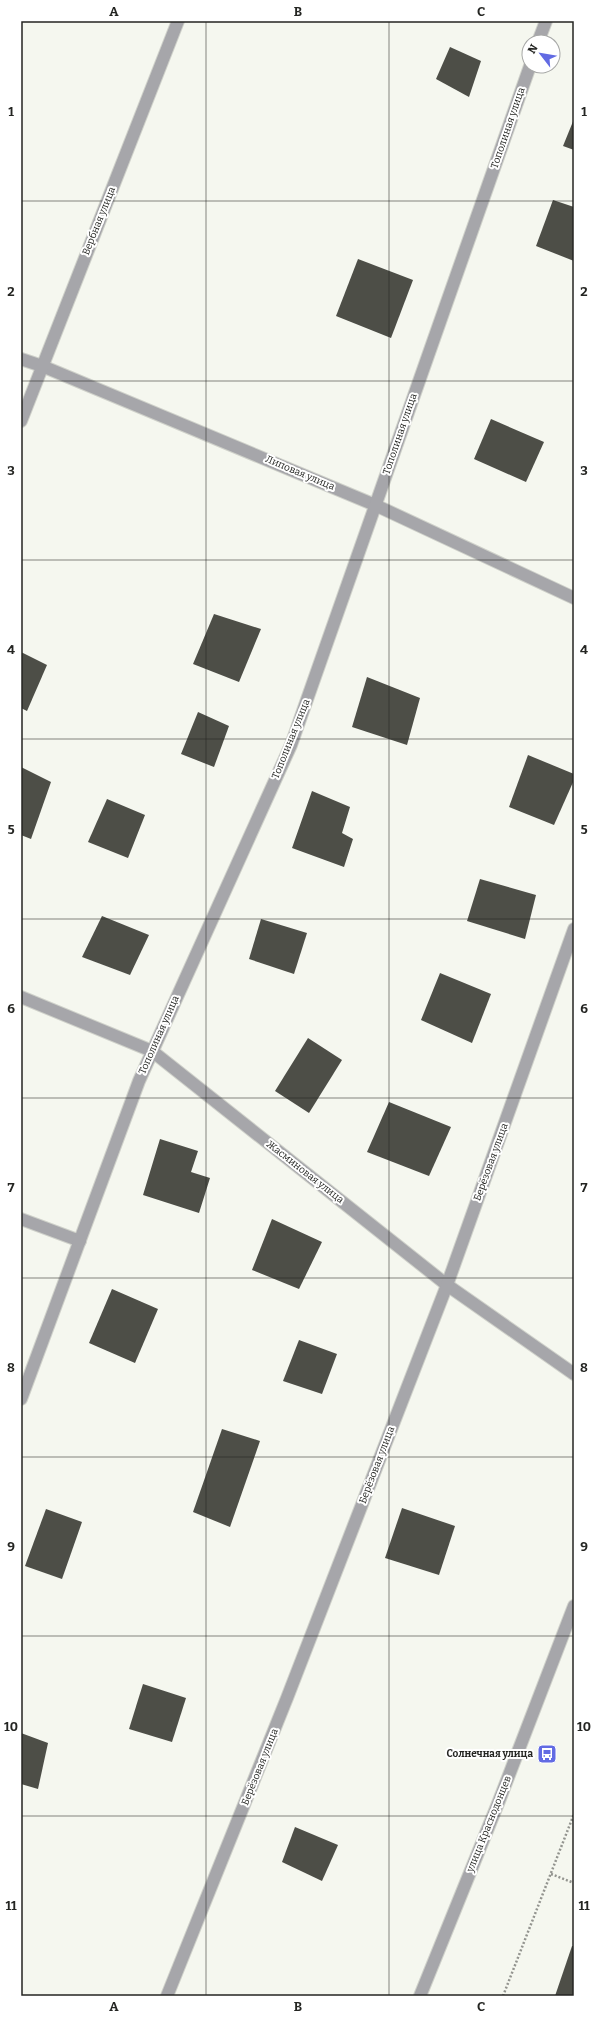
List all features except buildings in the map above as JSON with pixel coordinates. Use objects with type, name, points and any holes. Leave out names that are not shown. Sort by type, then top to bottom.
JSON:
[{"type":"street","name":"Вербная улица","points":[[21,421],[178,21]]},
{"type":"street","points":[[541,34],[546,21]]},
{"type":"street","name":"Тополиная улица","points":[[21,1399],[139,1081],[291,745],[527,74]]},
{"type":"street","name":"Липовая улица","points":[[21,359],[42,366],[375,505],[574,598]]},
{"type":"street","name":"Берёзовая улица","points":[[167,1996],[287,1698],[446,1285],[574,929]]},
{"type":"street","name":"Жасминовая улица","points":[[21,997],[152,1051],[446,1285],[574,1374]]},
{"type":"street","points":[[21,1219],[80,1240]]},
{"type":"street","name":"улица Краснодонцев","points":[[420,1996],[499,1801],[574,1606]]},
{"type":"path","points":[[503,1996],[574,1814]]},
{"type":"path","points":[[551,1874],[574,1883]]},
{"type":"place","name":"Солнечная улица","points":[[547,1754]]}]
